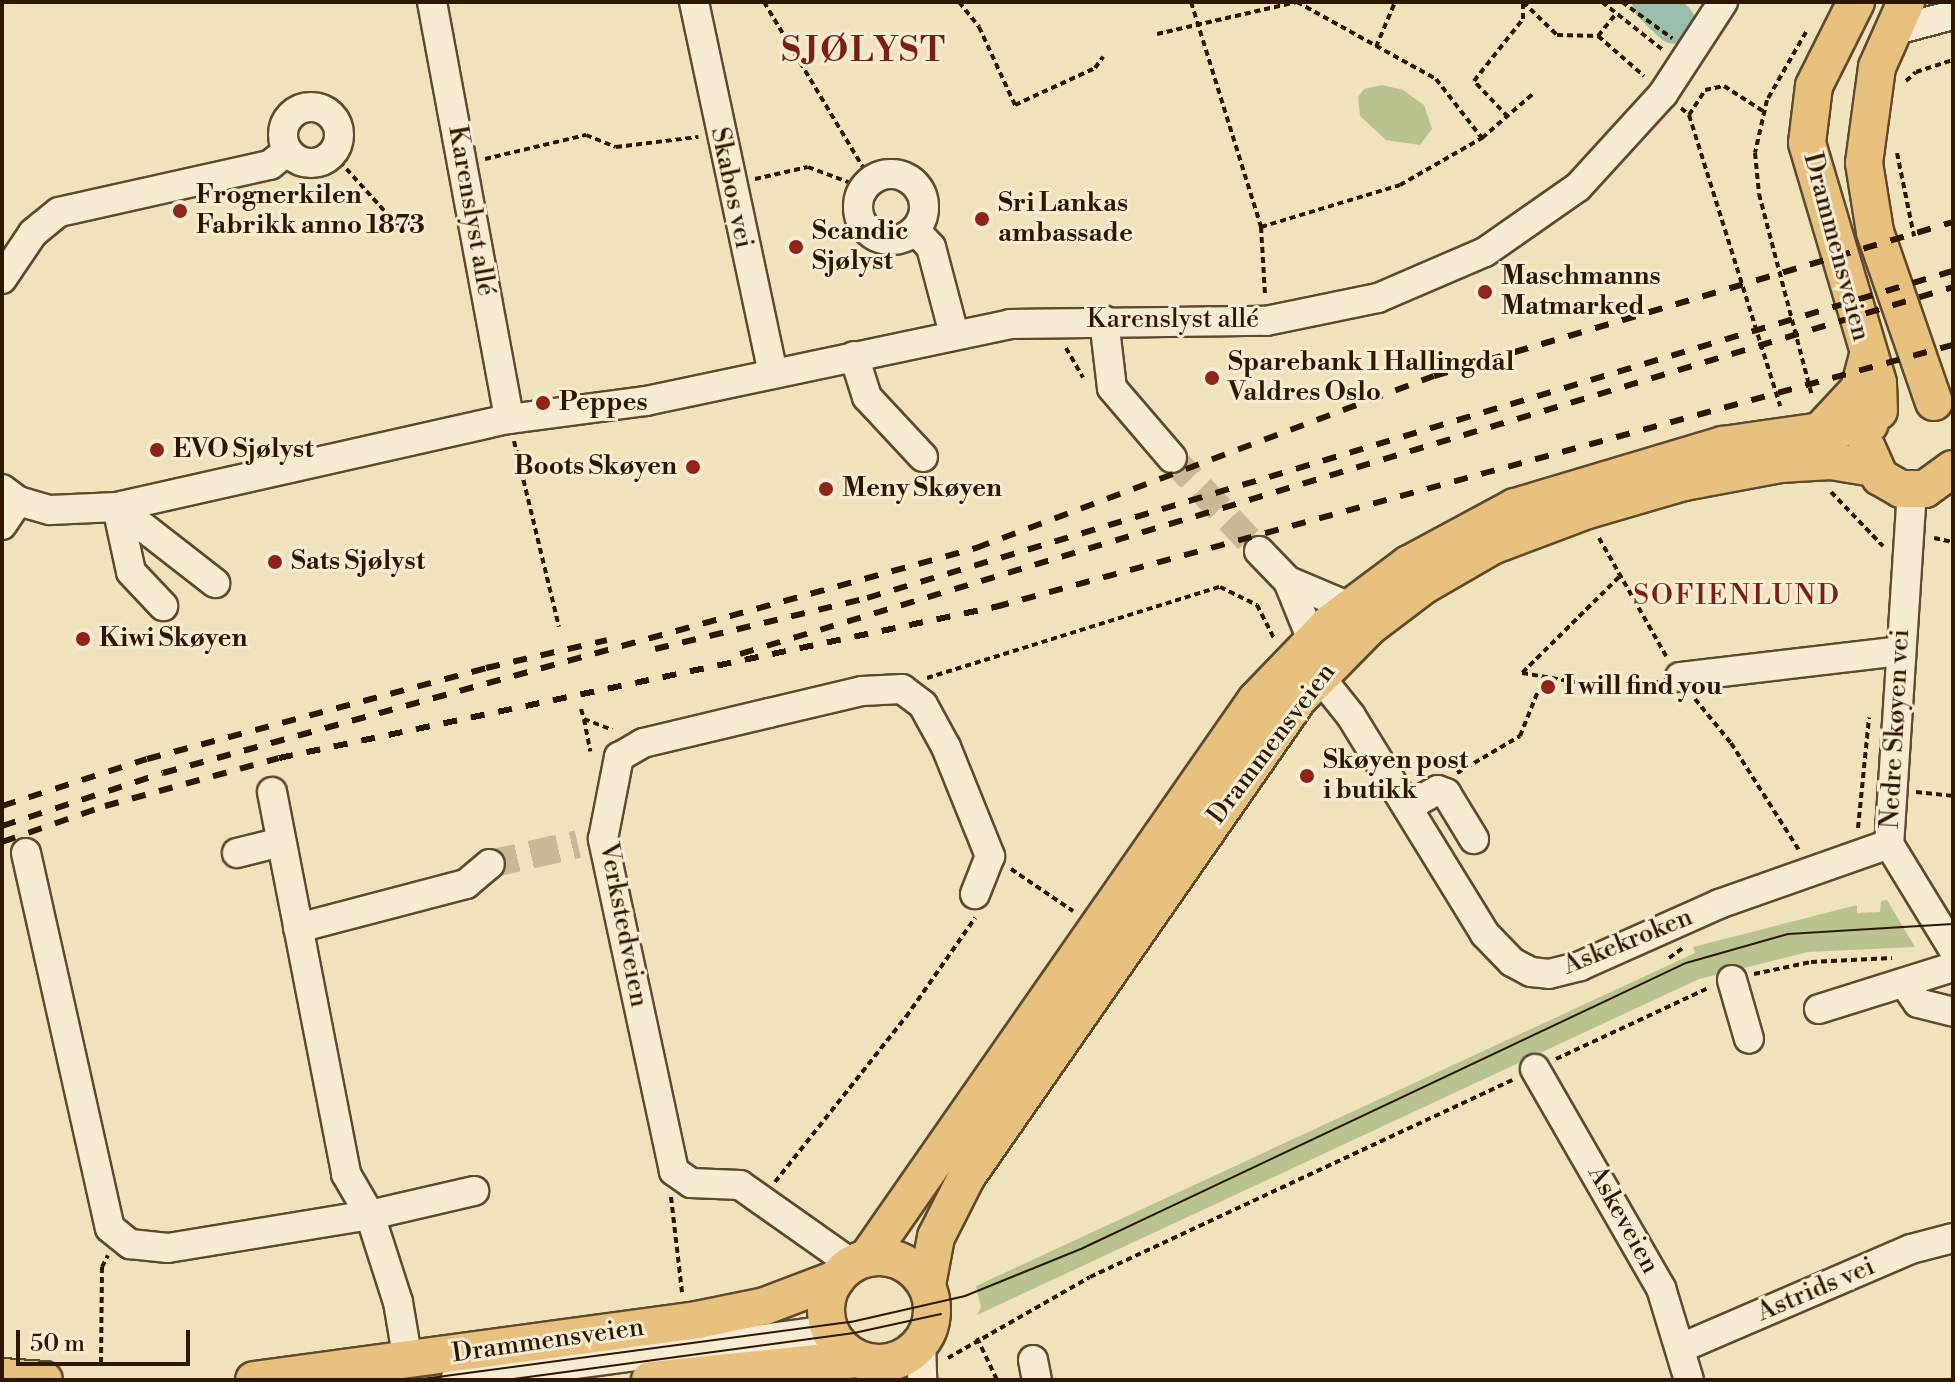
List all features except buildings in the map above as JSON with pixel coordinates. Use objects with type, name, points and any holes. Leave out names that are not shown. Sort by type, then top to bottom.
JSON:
[{"type":"main road","name":"Drammensveien","points":[[254,1380],[408,1361],[738,1312],[804,1294],[852,1267],[1256,700],[1312,640],[1350,607],[1409,564],[1515,507],[1686,454],[1818,418],[1875,418],[1878,383],[1867,359],[1807,143],[1814,86],[1856,2]]},
{"type":"main road","name":"Drammensveien","points":[[1899,16],[1870,102],[1866,186],[1875,232],[1946,409]]},
{"type":"main road","name":"Drammensveien","points":[[1818,418],[1859,389],[1867,359]]},
{"type":"main road","points":[[1946,409],[1911,397],[1875,418],[1866,447],[1873,468],[1890,484],[1912,490],[1936,484],[1953,469]]},
{"type":"main road","name":"Drammensveien","points":[[927,1285],[936,1237],[967,1176],[1319,676],[1369,627],[1423,586],[1492,546],[1548,523],[1729,472],[1818,461],[1873,468]]},
{"type":"main road","points":[[901,1261],[927,1285],[935,1351],[870,1367],[829,1330],[826,1309],[852,1267],[901,1261]]},
{"type":"main road","name":"Drammensveien","points":[[650,1380],[870,1367]]},
{"type":"main road","points":[[2,1377],[44,1380]]},
{"type":"street","name":"Karenslyst allé","points":[[432,2],[509,419]]},
{"type":"street","name":"Skabos vei","points":[[694,2],[729,185],[773,373]]},
{"type":"street","name":"Karenslyst allé","points":[[10,495],[50,510],[118,511],[509,419],[646,401],[1010,324],[1104,320],[1266,321],[1339,309],[1409,288],[1517,232],[1604,162],[1687,57],[1723,2]]},
{"type":"street","points":[[1899,16],[1953,12],[1949,2]]},
{"type":"street","points":[[309,107],[335,119],[340,137],[333,154],[304,163],[287,151],[286,123],[309,107]]},
{"type":"street","points":[[2,279],[33,233],[59,212],[270,165],[287,151]]},
{"type":"street","points":[[891,174],[915,184],[924,210],[915,230],[895,240],[873,234],[858,208],[868,185],[891,174]]},
{"type":"street","points":[[915,230],[931,247],[954,334]]},
{"type":"street","points":[[1104,320],[1112,388],[1172,458]]},
{"type":"street","points":[[854,356],[867,397],[923,457]]},
{"type":"street","name":"Nedre Skøyen vei","points":[[1912,490],[1890,790],[1889,844],[1953,949]]},
{"type":"street","points":[[2,525],[10,495]]},
{"type":"street","points":[[118,511],[215,583]]},
{"type":"street","points":[[118,511],[131,572],[163,606]]},
{"type":"street","points":[[1259,551],[1288,581],[1312,640]]},
{"type":"street","points":[[1288,581],[1350,607]]},
{"type":"street","points":[[1680,677],[1900,651]]},
{"type":"street","name":"Askekroken","points":[[1319,676],[1367,767],[1408,807],[1485,934],[1512,962],[1549,974],[1719,904],[1889,844]]},
{"type":"street","points":[[902,689],[923,705],[946,747],[990,856],[975,894]]},
{"type":"street","name":"Verkstedveien","points":[[674,1171],[591,842],[619,757],[643,743],[862,691],[902,689]]},
{"type":"street","points":[[1408,807],[1438,790],[1446,793],[1474,839]]},
{"type":"street","points":[[272,792],[346,1174],[370,1215],[398,1302],[408,1361]]},
{"type":"street","points":[[237,853],[281,842]]},
{"type":"street","points":[[26,853],[110,1228],[117,1238],[168,1248],[370,1215],[474,1191]]},
{"type":"street","points":[[298,928],[466,884],[490,864]]},
{"type":"street","points":[[1819,1009],[1901,971],[1953,967]]},
{"type":"street","points":[[1901,971],[1918,1003],[1953,1012]]},
{"type":"street","points":[[1732,980],[1749,1039]]},
{"type":"street","name":"Askeveien","points":[[1535,1069],[1642,1252],[1681,1348],[1689,1380]]},
{"type":"street","points":[[674,1171],[691,1183],[740,1185],[763,1198],[852,1267]]},
{"type":"street","name":"Astrids vei","points":[[1681,1348],[1911,1249],[1953,1238]]},
{"type":"street","points":[[455,1380],[829,1330]]},
{"type":"street","points":[[922,1380],[935,1351]]},
{"type":"path","points":[[764,2],[868,185]]},
{"type":"path","points":[[959,2],[979,27],[1015,105],[1095,68],[1103,57]]},
{"type":"path","points":[[1191,2],[1261,227],[1266,321]]},
{"type":"path","points":[[1157,34],[1197,22],[1297,2],[1414,65],[1449,90],[1482,138]]},
{"type":"path","points":[[1376,47],[1395,2]]},
{"type":"path","points":[[1523,2],[1557,35],[1598,36],[1652,83]]},
{"type":"path","points":[[1508,118],[1474,81],[1523,19],[1523,2]]},
{"type":"path","points":[[1602,2],[1615,15],[1687,57]]},
{"type":"path","points":[[1622,2],[1687,57]]},
{"type":"path","points":[[1598,36],[1615,15]]},
{"type":"path","points":[[1792,56],[1763,111],[1755,140],[1755,174],[1818,418]]},
{"type":"path","points":[[1902,91],[1912,74],[1953,60]]},
{"type":"path","points":[[1689,115],[1705,90],[1724,86],[1763,111]]},
{"type":"path","points":[[1261,227],[1400,185],[1482,138],[1534,93]]},
{"type":"path","points":[[1676,104],[1689,115],[1783,415]]},
{"type":"path","points":[[463,164],[586,135],[616,147],[719,135]]},
{"type":"path","points":[[1896,150],[1914,236]]},
{"type":"path","points":[[333,154],[398,226],[420,221]]},
{"type":"path","points":[[729,185],[808,167],[868,185]]},
{"type":"path","points":[[1739,309],[1748,307]]},
{"type":"path","points":[[1759,373],[1769,370]]},
{"type":"path","points":[[509,419],[559,627]]},
{"type":"path","points":[[1932,537],[1953,542]]},
{"type":"path","points":[[1619,577],[1522,673],[1616,689],[1680,677]]},
{"type":"path","points":[[902,689],[1220,587],[1257,605],[1276,645]]},
{"type":"path","points":[[1446,779],[1520,736],[1544,676]]},
{"type":"path","points":[[584,719],[590,751]]},
{"type":"path","points":[[1890,790],[1953,796]]},
{"type":"path","points":[[990,856],[1082,917]]},
{"type":"path","points":[[763,1198],[938,972],[980,910],[975,894]]},
{"type":"path","points":[[935,1351],[977,1338],[1037,1311],[1090,1277],[1732,980],[1811,962],[1901,971]]},
{"type":"path","points":[[674,1171],[669,1212],[684,1303]]},
{"type":"path","points":[[101,1363],[102,1267],[117,1238]]},
{"type":"path","points":[[977,1338],[997,1380]]},
{"type":"green space","points":[[1382,85],[1403,90],[1424,105],[1432,129],[1420,145],[1386,140],[1360,116],[1358,97],[1364,89]]},
{"type":"green space","points":[[1887,900],[1915,947],[1808,952],[1699,979],[977,1315],[981,1307],[976,1286],[1695,953],[1693,947],[1857,905],[1857,913],[1880,912],[1881,901]]},
{"type":"waterway","points":[[1653,2],[1675,23]]},
{"type":"tunnel","points":[[1172,458],[1259,551]]},
{"type":"tunnel","points":[[490,864],[578,844]]},
{"type":"tram line","points":[[415,1380],[851,1322],[965,1296],[1083,1248],[1686,963],[1788,934],[1953,924]]},
{"type":"tram line","points":[[506,1380],[854,1333],[941,1314]]},
{"type":"railway","points":[[2,826],[163,773],[976,548],[1434,376],[1953,222]]},
{"type":"railway","points":[[655,649],[867,598],[1953,271]]},
{"type":"railway","points":[[740,654],[1953,287]]},
{"type":"railway","points":[[2,842],[105,806],[279,758],[995,607],[1953,345]]},
{"type":"railway","points":[[2,806],[147,759],[486,668],[607,640]]},
{"type":"place","name":"Frognerkilen Fabrikk anno 1873","points":[[180,211]]},
{"type":"place","name":"Sri Lankas ambassade","points":[[982,219]]},
{"type":"place","name":"Scandic Sjølyst","points":[[796,247]]},
{"type":"place","name":"Maschmanns Matmarked","points":[[1485,292]]},
{"type":"place","name":"Sparebank 1 Hallingdal Valdres Oslo","points":[[1212,378]]},
{"type":"place","name":"Peppes","points":[[543,403]]},
{"type":"place","name":"EVO Sjølyst","points":[[157,450]]},
{"type":"place","name":"Boots Skøyen","points":[[693,467]]},
{"type":"place","name":"Meny Skøyen","points":[[826,489]]},
{"type":"place","name":"Sats Sjølyst","points":[[275,562]]},
{"type":"place","name":"Kiwi Skøyen","points":[[83,639]]},
{"type":"place","name":"I will find you","points":[[1548,687]]},
{"type":"place","name":"Skøyen post i butikk","points":[[1307,776]]},
{"type":"district","name":"SJØLYST","points":[[864,52]]},
{"type":"district","name":"SOFIENLUND","points":[[1737,596]]}]
